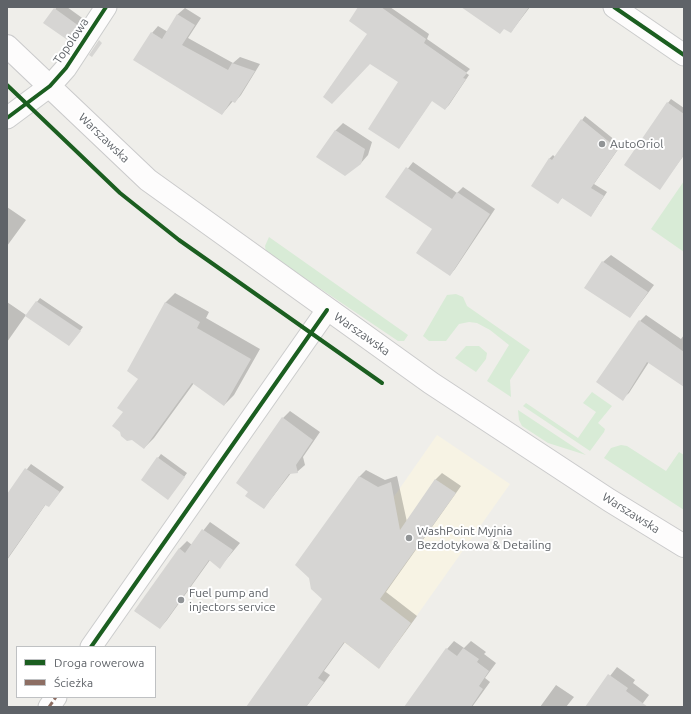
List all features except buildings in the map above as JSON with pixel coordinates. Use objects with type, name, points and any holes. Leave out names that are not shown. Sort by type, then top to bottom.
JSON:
[{"type":"main road","name":"Warszawska","points":[[7,46],[148,180],[327,310],[431,383],[609,500],[684,546]]},
{"type":"street","name":"Topolowa","points":[[7,118],[50,86],[66,68],[106,7]]},
{"type":"street","points":[[614,7],[684,55]]},
{"type":"street","points":[[92,646],[327,310]]},
{"type":"street","points":[[49,707],[55,698]]},
{"type":"shaded area","points":[[437,435],[510,484],[379,669],[310,617]]},
{"type":"green space","points":[[684,181],[684,252],[651,229]]},
{"type":"green space","points":[[269,237],[408,335],[404,341],[398,341],[266,252],[265,246]]},
{"type":"green space","points":[[456,294],[463,297],[467,306],[530,350],[510,380],[511,397],[487,381],[509,345],[490,330],[477,323],[469,322],[459,324],[446,341],[429,341],[423,336],[447,295]]},
{"type":"green space","points":[[466,346],[479,346],[487,353],[486,359],[476,372],[455,358]]},
{"type":"green space","points":[[592,392],[612,406],[598,423],[605,429],[590,451],[523,406],[526,403],[578,438],[596,412],[583,403]]},
{"type":"green space","points":[[518,410],[586,455],[548,443],[522,426],[519,420]]},
{"type":"green space","points":[[621,445],[627,446],[666,471],[679,452],[684,455],[684,510],[604,458],[611,448]]},
{"type":"marked path","points":[[49,707],[55,698]]},
{"type":"cycle path","points":[[7,118],[50,86],[66,68],[106,7]]},
{"type":"cycle path","points":[[614,7],[684,55]]},
{"type":"cycle path","points":[[7,85],[120,193],[179,240],[382,383]]},
{"type":"cycle path","points":[[92,646],[327,310]]},
{"type":"place","name":"AutoOriol","points":[[602,144]]},
{"type":"place","name":"WashPoint Myjnia Bezdotykowa & Detailing","points":[[409,538]]},
{"type":"place","name":"Fuel pump and injectors service","points":[[181,600]]}]
